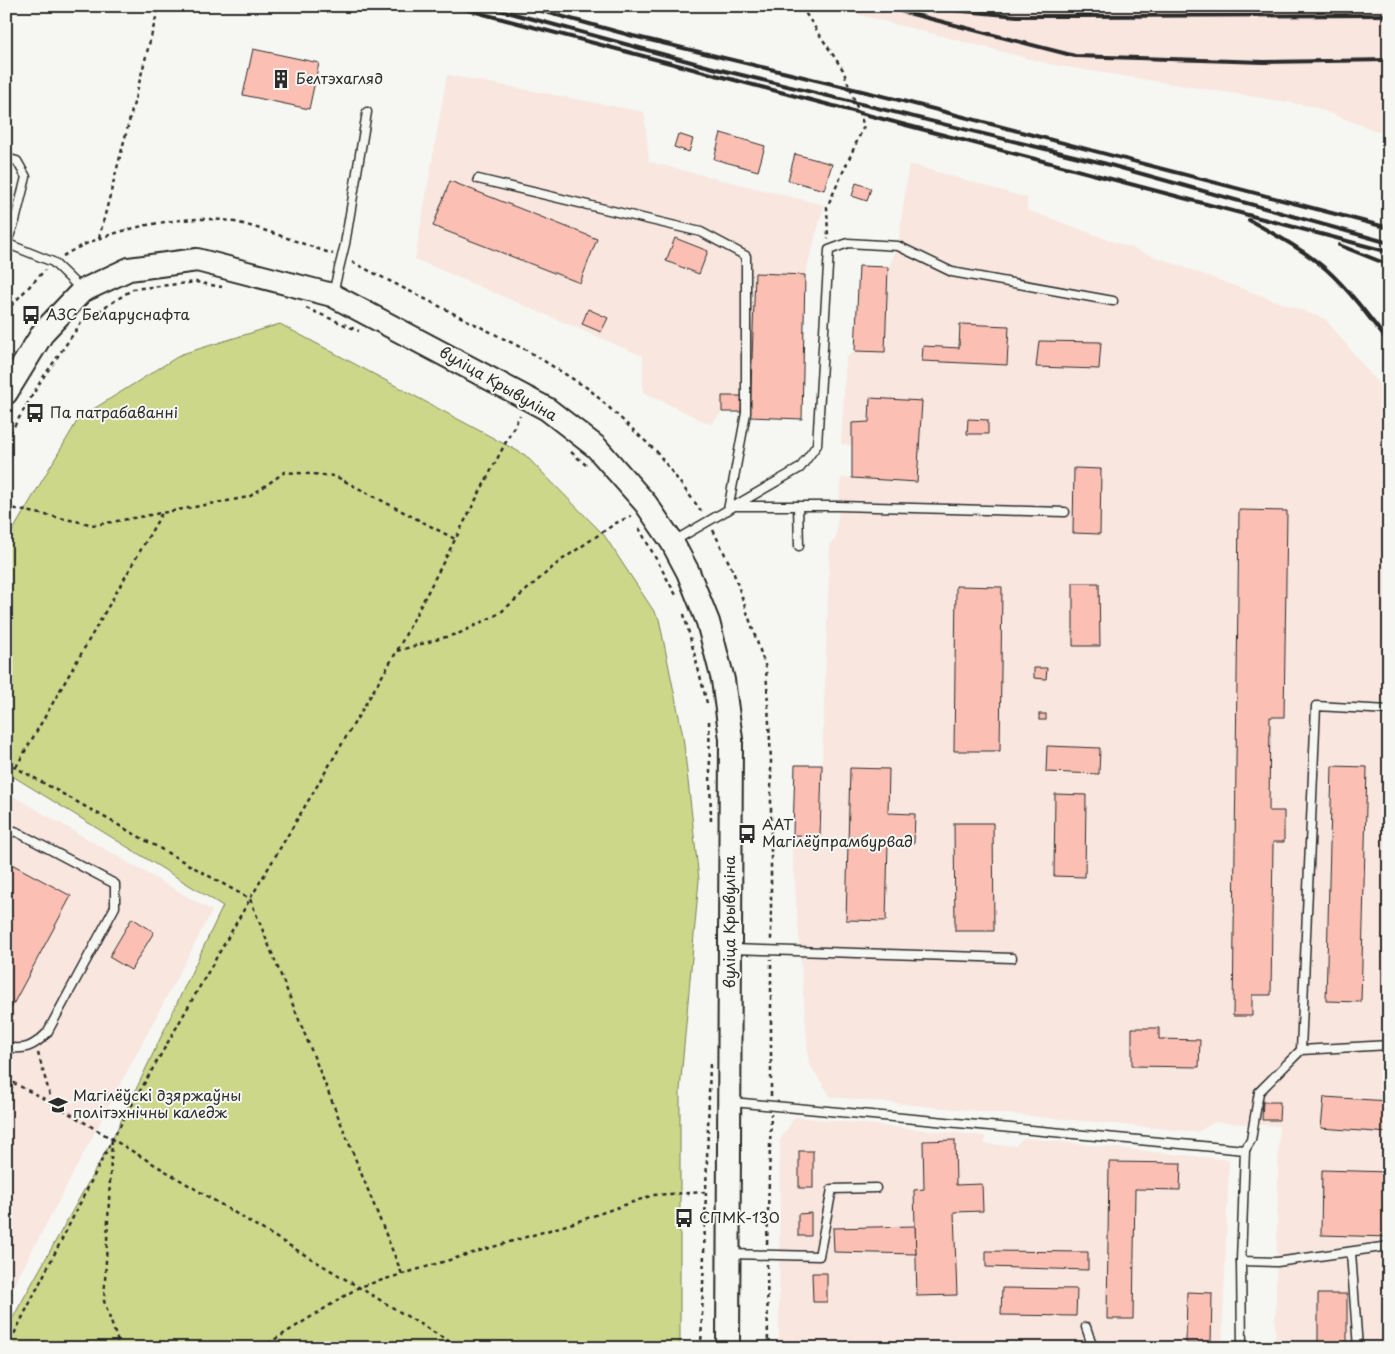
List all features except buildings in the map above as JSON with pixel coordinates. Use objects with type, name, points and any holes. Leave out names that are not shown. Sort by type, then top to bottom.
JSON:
[{"type":"main road","name":"вуліца Крывуліна","points":[[6,393],[44,331],[82,291],[129,270],[197,260],[332,295],[450,356],[547,409],[596,446],[646,504],[672,542],[688,572],[708,622],[723,680],[731,740],[728,1348]]},
{"type":"lane","points":[[332,295],[341,257],[367,112]]},
{"type":"lane","points":[[6,158],[17,161],[26,177],[7,244],[53,262],[82,291]]},
{"type":"lane","points":[[478,179],[701,232],[746,256],[746,413],[728,510]]},
{"type":"lane","points":[[672,542],[800,468],[816,445],[829,250],[848,243],[898,246],[952,272],[1113,301]]},
{"type":"lane","points":[[735,506],[1065,512]]},
{"type":"lane","points":[[798,506],[799,546]]},
{"type":"lane","points":[[1301,1050],[1316,706],[1389,710]]},
{"type":"lane","points":[[6,835],[15,831],[114,884],[115,907],[47,1033],[36,1044],[20,1050],[6,1047]]},
{"type":"lane","points":[[730,949],[1012,958]]},
{"type":"lane","points":[[1242,1348],[1241,1261],[1245,1150],[1251,1140],[1259,1092],[1301,1050],[1389,1045]]},
{"type":"lane","points":[[730,1102],[1245,1150]]},
{"type":"lane","points":[[728,1254],[818,1256],[832,1189],[876,1188]]},
{"type":"lane","points":[[1241,1261],[1277,1262],[1389,1246]]},
{"type":"lane","points":[[1350,1253],[1358,1348]]},
{"type":"lane","points":[[1086,1327],[1092,1348]]},
{"type":"path","points":[[99,238],[159,6]]},
{"type":"path","points":[[803,6],[804,11],[843,70],[864,126],[827,207],[829,250]]},
{"type":"path","points":[[6,311],[21,293],[53,262],[99,238],[134,228],[169,222],[202,220],[237,222],[341,257],[528,351],[589,389],[657,452],[708,521],[733,571],[766,668],[771,760],[771,1106],[766,1255],[768,1348]]},
{"type":"path","points":[[6,440],[42,379],[80,323],[133,289],[196,282],[223,287]]},
{"type":"path","points":[[305,308],[367,335]]},
{"type":"path","points":[[7,1348],[112,1138],[250,899],[397,652],[521,412]]},
{"type":"path","points":[[566,448],[588,466]]},
{"type":"path","points":[[6,507],[96,524],[249,497],[286,472],[335,476],[455,539]]},
{"type":"path","points":[[625,509],[677,596]]},
{"type":"path","points":[[16,767],[162,513]]},
{"type":"path","points":[[397,652],[460,633],[500,613],[560,561],[616,523],[630,516]]},
{"type":"path","points":[[684,614],[709,712],[711,829]]},
{"type":"path","points":[[6,762],[250,899],[402,1274]]},
{"type":"path","points":[[36,1044],[52,1103]]},
{"type":"path","points":[[701,1348],[710,1061]]},
{"type":"path","points":[[6,1079],[112,1138],[460,1348]]},
{"type":"path","points":[[112,1138],[104,1301],[120,1348]]},
{"type":"path","points":[[261,1348],[359,1287],[573,1223],[653,1195],[705,1192]]},
{"type":"shaded area","points":[[825,6],[1389,6],[1389,136],[1312,106],[1054,65]]},
{"type":"shaded area","points":[[447,75],[644,112],[649,162],[824,205],[805,275],[802,419],[750,417],[750,412],[722,412],[710,424],[643,392],[643,356],[415,259]]},
{"type":"shaded area","points":[[909,164],[1027,198],[1027,210],[1325,319],[1389,397],[1389,1348],[1275,1348],[1279,1126],[1215,1122],[1197,1132],[831,1097],[809,1064],[791,835],[793,833],[795,765],[822,765],[830,544],[836,539],[841,478],[852,478],[853,445],[841,444],[846,358],[855,351],[859,266],[889,267],[898,246]]},
{"type":"shaded area","name":"Магілёўскі дзяржаўны політэхнічны каледж","points":[[6,792],[212,911],[6,1300]]},
{"type":"shaded area","points":[[795,1117],[985,1136],[985,1144],[1015,1146],[1024,1138],[1229,1160],[1222,1348],[779,1348],[780,1140]]},
{"type":"green space","points":[[280,324],[525,455],[604,535],[659,619],[683,736],[699,880],[680,1090],[680,1348],[6,1348],[6,1330],[113,1138],[223,906],[6,772],[6,542],[79,418],[182,354]]},
{"type":"railway","points":[[453,6],[1389,252]]},
{"type":"railway","points":[[485,6],[717,69],[1103,163],[1389,243]]},
{"type":"railway","points":[[524,6],[633,36],[895,99],[1389,228]]},
{"type":"railway","points":[[881,6],[1075,56],[1264,62],[1389,60]]},
{"type":"railway","points":[[910,6],[1017,16],[1073,16],[1115,6]]},
{"type":"railway","points":[[1197,10],[1229,6]]},
{"type":"railway","points":[[1073,16],[1389,15]]},
{"type":"railway","points":[[1249,220],[1299,249],[1327,270],[1352,296],[1389,343]]},
{"type":"railway","points":[[1339,245],[1389,265]]},
{"type":"place","name":"Белтэхагляд","points":[[281,79]]},
{"type":"place","name":"АЗС Беларуснафта","points":[[31,315]]},
{"type":"place","name":"Па патрабаванні","points":[[35,413]]},
{"type":"place","name":"ААТ Магілёўпрамбурвад","points":[[747,834]]},
{"type":"place","name":"Магілёўскі дзяржаўны політэхнічны каледж","points":[[58,1105]]},
{"type":"place","name":"СПМК-130","points":[[684,1218]]}]
